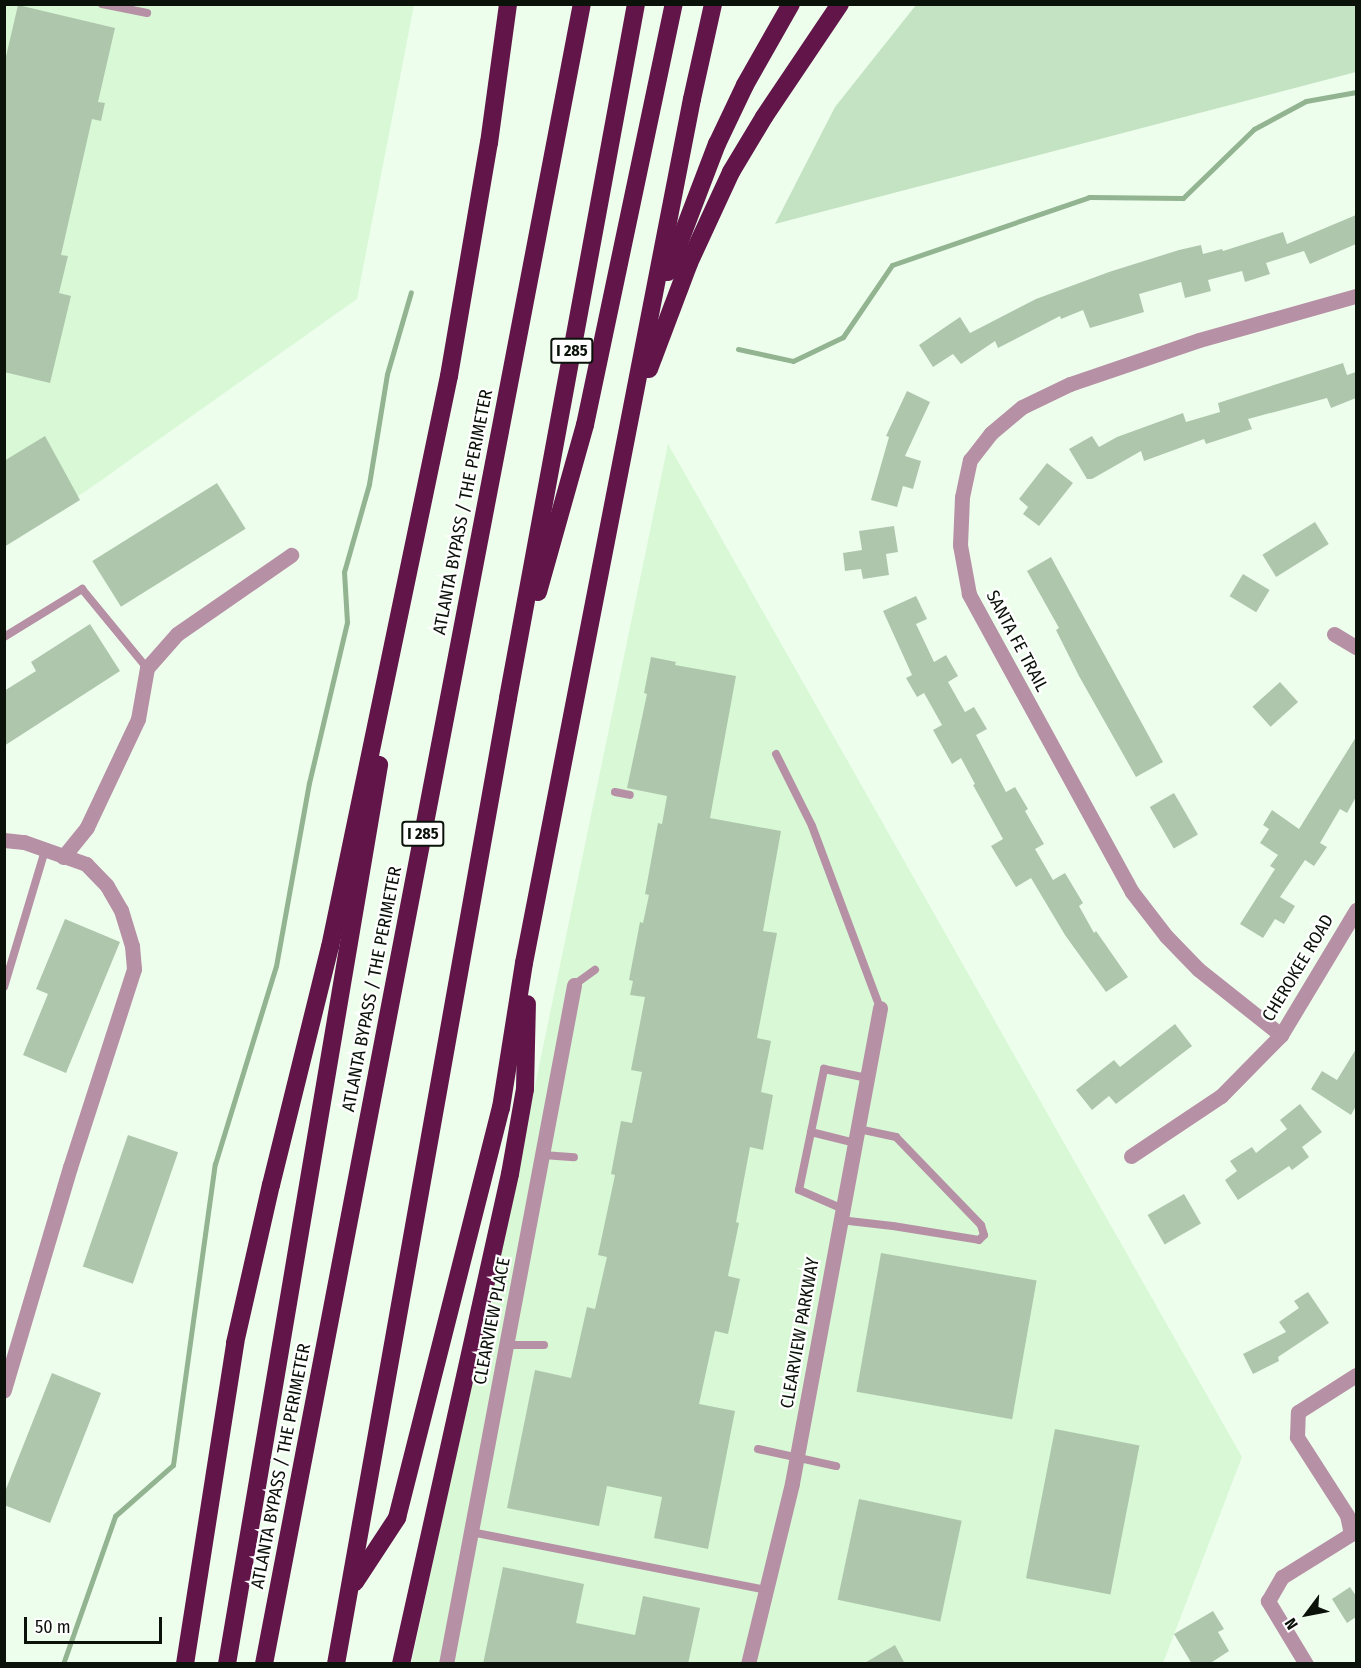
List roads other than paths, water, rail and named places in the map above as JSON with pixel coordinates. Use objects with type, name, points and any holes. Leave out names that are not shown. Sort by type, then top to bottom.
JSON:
[{"type":"highway","points":[[185,1664],[235,1343],[271,1185],[330,947],[449,376],[489,143],[508,4]]},
{"type":"highway","points":[[489,143],[519,4]]},
{"type":"highway","name":"ATLANTA BYPASS / THE PERIMETER","points":[[264,1664],[582,4]]},
{"type":"highway","name":"I 285","points":[[336,1664],[508,698],[636,4]]},
{"type":"highway","points":[[508,698],[585,425],[674,4]]},
{"type":"highway","points":[[351,1588],[396,1518],[501,1108],[524,963],[713,4]]},
{"type":"highway","points":[[644,345],[690,210],[717,144],[745,85],[790,4]]},
{"type":"highway","points":[[626,446],[667,318],[719,198],[764,117],[840,4]]},
{"type":"highway","points":[[227,1664],[373,807],[400,605]]},
{"type":"highway","points":[[401,1664],[510,1174],[525,1089],[528,1005],[524,963]]},
{"type":"street","name":"SANTA FE TRAIL","points":[[1281,1035],[1198,969],[1166,936],[1132,892],[969,594],[960,545],[962,497],[970,460],[991,433],[1022,407],[1070,384],[1199,340],[1356,296]]},
{"type":"street","points":[[63,856],[87,827],[138,719],[147,668],[177,634],[291,555]]},
{"type":"street","points":[[1334,634],[1356,647]]},
{"type":"street","points":[[4,840],[24,842],[86,864],[107,886],[121,910],[132,945],[134,969],[70,1167],[4,1390]]},
{"type":"street","name":"CHEROKEE ROAD","points":[[1131,1156],[1221,1096],[1281,1035],[1356,910]]},
{"type":"street","name":"CLEARVIEW PLACE","points":[[446,1664],[574,985]]},
{"type":"street","name":"CLEARVIEW PARKWAY","points":[[748,1664],[796,1458],[880,1008]]},
{"type":"street","points":[[1306,1664],[1268,1601],[1282,1577],[1351,1534],[1347,1515],[1297,1437],[1298,1412],[1356,1376]]},
{"type":"lane","points":[[102,4],[147,13]]},
{"type":"lane","points":[[4,637],[82,589],[147,668]]},
{"type":"lane","points":[[776,753],[812,826],[880,1008]]},
{"type":"lane","points":[[615,792],[630,795]]},
{"type":"lane","points":[[4,987],[45,850]]},
{"type":"lane","points":[[574,985],[596,969]]},
{"type":"lane","points":[[811,1132],[896,1137],[981,1225],[984,1236],[979,1240],[841,1215],[799,1190],[824,1069],[867,1078]]},
{"type":"lane","points":[[543,1155],[574,1157]]},
{"type":"lane","points":[[507,1345],[544,1345]]},
{"type":"lane","points":[[758,1449],[836,1466]]},
{"type":"lane","points":[[471,1532],[766,1590]]},
{"type":"waterway","points":[[738,349],[793,361],[843,337],[892,265],[1089,197],[1183,198],[1254,129],[1306,101],[1356,92]]},
{"type":"waterway","points":[[63,1664],[115,1516],[173,1465],[215,1164],[276,966],[309,783],[347,622],[344,572],[369,484],[387,374],[411,292]]}]
